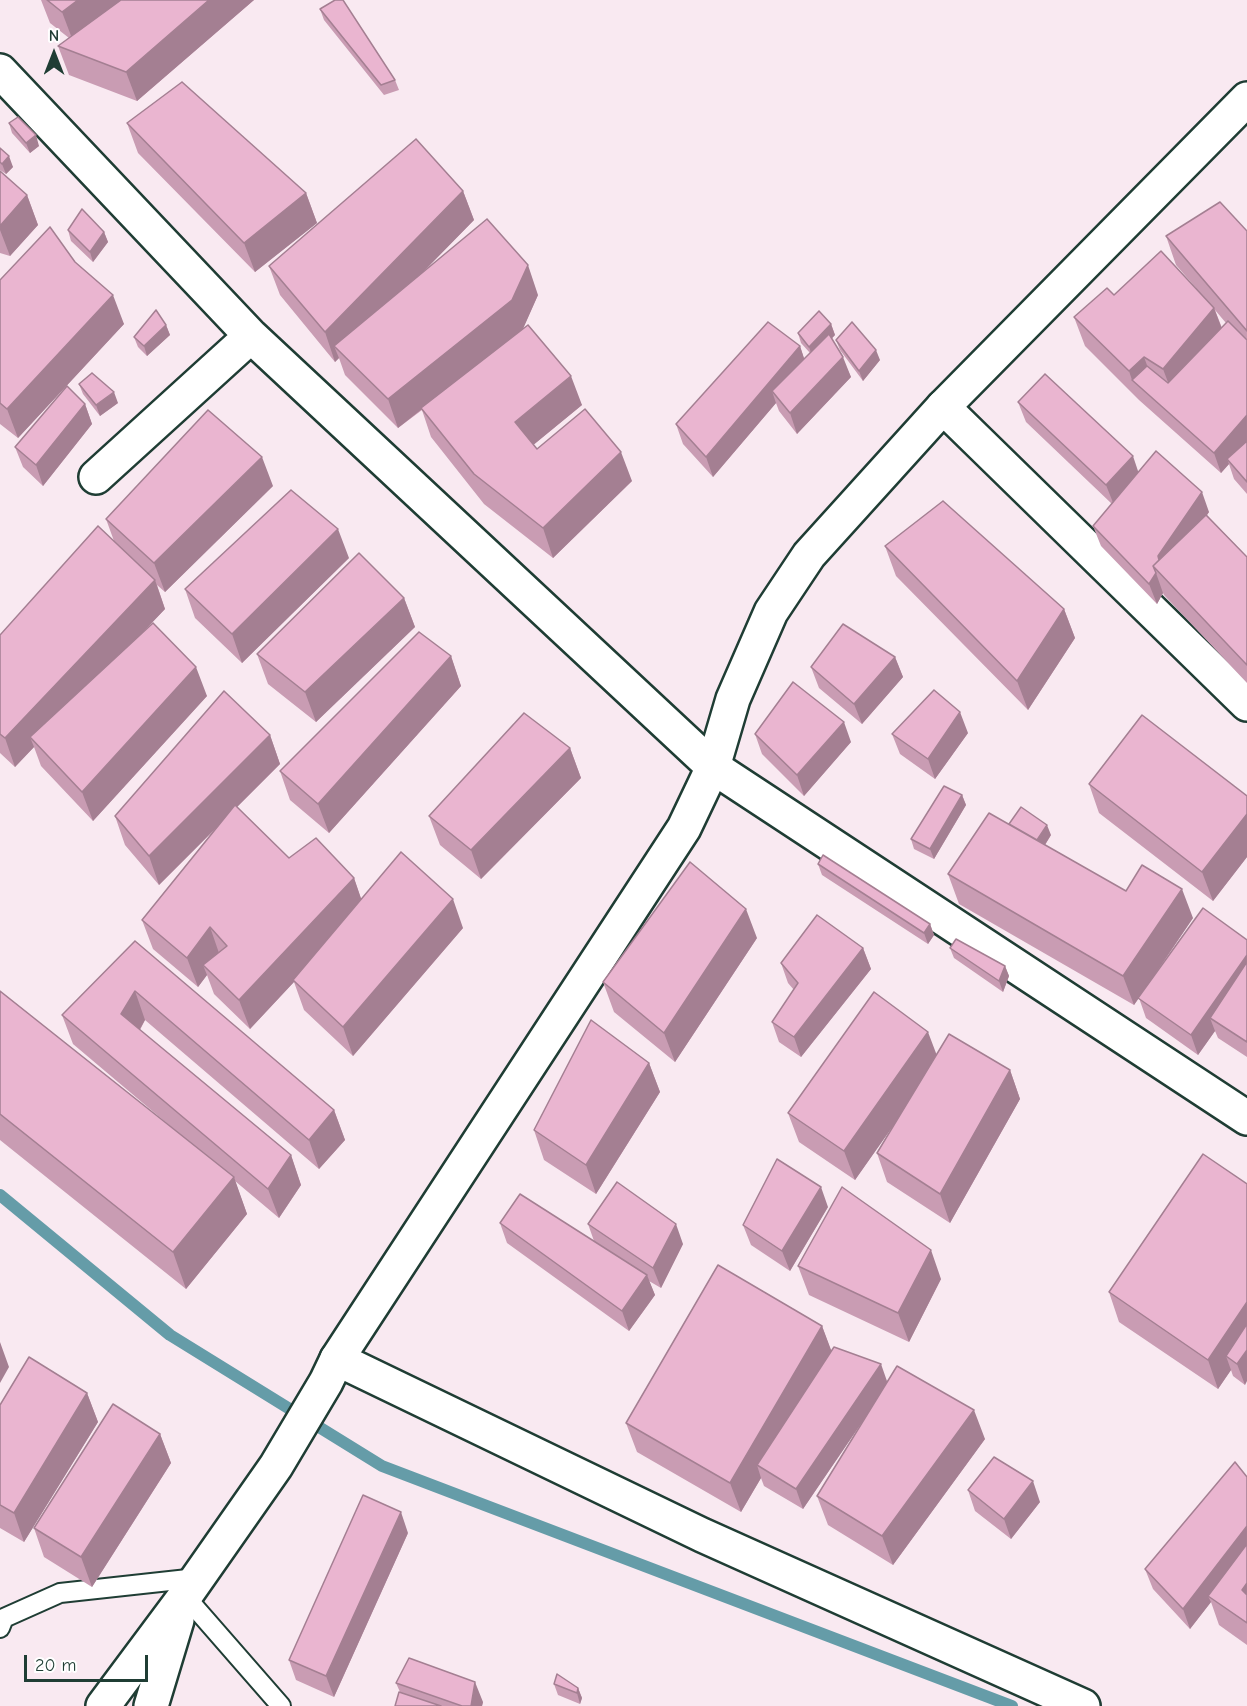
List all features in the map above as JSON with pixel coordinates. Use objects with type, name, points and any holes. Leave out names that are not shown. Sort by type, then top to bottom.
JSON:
[{"type":"street","points":[[0,71],[251,336],[713,767],[1247,1118]]},
{"type":"street","points":[[103,1706],[191,1587],[276,1466],[331,1370],[684,828],[713,767],[733,699],[771,612],[809,555],[943,407],[1247,99]]},
{"type":"street","points":[[96,477],[251,336]]},
{"type":"street","points":[[943,407],[1247,704]]},
{"type":"street","points":[[331,1370],[1083,1706]]},
{"type":"street","points":[[151,1706],[191,1587]]},
{"type":"lane","points":[[0,1628],[4,1618],[60,1593],[191,1587],[280,1706]]},
{"type":"building","points":[[47,0],[78,0],[62,12]]},
{"type":"building","points":[[121,0],[209,0],[126,72],[58,46]]},
{"type":"building","points":[[335,0],[343,0],[395,80],[381,85],[320,9]]},
{"type":"building","points":[[182,82],[306,193],[244,243],[127,123]]},
{"type":"building","points":[[18,117],[36,135],[26,143],[9,123]]},
{"type":"building","points":[[416,139],[463,191],[325,332],[269,266]]},
{"type":"building","points":[[0,148],[9,156],[2,164],[0,162]]},
{"type":"building","points":[[0,171],[27,195],[0,226]]},
{"type":"building","points":[[1220,202],[1247,231],[1247,331],[1166,236]]},
{"type":"building","points":[[82,209],[104,232],[90,252],[68,230]]},
{"type":"building","points":[[487,219],[528,265],[512,300],[388,399],[334,346]]},
{"type":"building","points":[[50,227],[75,262],[113,295],[7,409],[0,403],[0,280]]},
{"type":"building","points":[[1161,251],[1214,308],[1163,369],[1144,357],[1129,371],[1074,317],[1107,288],[1114,295]]},
{"type":"building","points":[[156,310],[166,325],[144,346],[134,337]]},
{"type":"building","points":[[819,311],[831,324],[809,347],[798,333]]},
{"type":"building","points":[[1228,321],[1247,340],[1247,415],[1214,453],[1132,380],[1147,366],[1168,383]]},
{"type":"building","points":[[768,322],[800,346],[706,457],[676,424]]},
{"type":"building","points":[[852,322],[876,350],[859,371],[836,340]]},
{"type":"building","points":[[528,325],[571,376],[515,422],[537,449],[585,409],[621,452],[543,528],[474,474],[421,408]]},
{"type":"building","points":[[829,334],[843,357],[790,413],[772,391]]},
{"type":"building","points":[[92,373],[114,392],[96,405],[79,384]]},
{"type":"building","points":[[1045,374],[1133,456],[1106,485],[1018,402]]},
{"type":"building","points":[[67,386],[85,404],[36,465],[15,447]]},
{"type":"building","points":[[208,410],[262,457],[154,563],[106,519]]},
{"type":"building","points":[[1247,441],[1247,482],[1227,459]]},
{"type":"building","points":[[1156,451],[1202,492],[1158,556],[1159,560],[1153,566],[1156,573],[1149,584],[1093,526]]},
{"type":"building","points":[[291,490],[338,529],[232,634],[185,589]]},
{"type":"building","points":[[943,501],[1064,609],[1017,681],[885,546]]},
{"type":"building","points":[[1206,515],[1247,557],[1247,665],[1153,566]]},
{"type":"building","points":[[98,526],[155,580],[5,738],[0,734],[0,635]]},
{"type":"building","points":[[359,553],[404,598],[305,692],[257,654]]},
{"type":"building","points":[[153,623],[196,667],[82,792],[30,737]]},
{"type":"building","points":[[843,624],[895,657],[854,704],[811,667]]},
{"type":"building","points":[[419,632],[451,656],[318,804],[280,771]]},
{"type":"building","points":[[793,682],[844,722],[797,775],[755,734]]},
{"type":"building","points":[[934,690],[960,712],[928,759],[892,734]]},
{"type":"building","points":[[224,691],[270,735],[149,856],[115,816]]},
{"type":"building","points":[[524,713],[570,748],[471,850],[429,816]]},
{"type":"building","points":[[1142,715],[1247,796],[1247,814],[1202,872],[1089,784]]},
{"type":"building","points":[[944,786],[962,795],[930,849],[911,839]]},
{"type":"building","points":[[235,805],[289,858],[316,838],[354,878],[239,1000],[203,965],[227,946],[210,927],[187,958],[142,920]]},
{"type":"building","points":[[1021,807],[1047,825],[1037,840],[1009,824]]},
{"type":"building","points":[[989,813],[1126,891],[1142,865],[1182,889],[1123,976],[948,874]]},
{"type":"building","points":[[401,852],[453,899],[343,1027],[293,980]]},
{"type":"building","points":[[823,855],[930,924],[924,933],[818,864]]},
{"type":"building","points":[[690,862],[746,909],[664,1033],[603,982]]},
{"type":"building","points":[[1203,908],[1247,940],[1247,955],[1191,1035],[1138,998]]},
{"type":"building","points":[[817,915],[863,948],[794,1037],[772,1022],[798,983],[781,963]]},
{"type":"building","points":[[956,939],[1005,966],[999,981],[950,948]]},
{"type":"building","points":[[135,941],[334,1110],[309,1140],[135,991],[121,1014],[291,1155],[268,1189],[62,1015]]},
{"type":"building","points":[[1247,962],[1247,1042],[1210,1018]]},
{"type":"building","points":[[0,991],[234,1177],[173,1252],[0,1114]]},
{"type":"building","points":[[874,992],[928,1032],[844,1151],[788,1113]]},
{"type":"building","points":[[591,1020],[649,1063],[586,1165],[534,1130]]},
{"type":"building","points":[[949,1034],[1010,1070],[940,1194],[877,1153]]},
{"type":"building","points":[[1203,1154],[1247,1184],[1247,1302],[1208,1360],[1109,1292]]},
{"type":"building","points":[[777,1159],[821,1187],[782,1251],[743,1225]]},
{"type":"building","points":[[617,1182],[676,1224],[653,1268],[588,1224]]},
{"type":"building","points":[[842,1187],[931,1250],[898,1313],[798,1266]]},
{"type":"building","points":[[520,1194],[647,1275],[622,1311],[500,1223]]},
{"type":"building","points":[[718,1265],[822,1326],[730,1483],[626,1423]]},
{"type":"building","points":[[1247,1324],[1247,1350],[1237,1364],[1226,1356]]},
{"type":"building","points":[[834,1347],[881,1364],[796,1489],[757,1465]]},
{"type":"building","points":[[29,1357],[87,1393],[14,1513],[0,1505],[0,1405]]},
{"type":"building","points":[[897,1366],[974,1410],[882,1536],[817,1496]]},
{"type":"building","points":[[113,1404],[160,1434],[81,1557],[34,1528]]},
{"type":"building","points":[[994,1457],[1033,1481],[1004,1519],[968,1490]]},
{"type":"building","points":[[1235,1462],[1247,1477],[1247,1526],[1183,1609],[1145,1569]]},
{"type":"building","points":[[363,1495],[401,1512],[326,1676],[289,1660]]},
{"type":"building","points":[[1247,1544],[1247,1583],[1242,1590],[1247,1595],[1247,1623],[1208,1596]]},
{"type":"building","points":[[409,1658],[475,1682],[471,1706],[462,1706],[396,1683]]},
{"type":"building","points":[[557,1674],[578,1688],[577,1693],[554,1684]]},
{"type":"building","points":[[399,1692],[441,1706],[395,1706]]},
{"type":"waterway","points":[[0,1195],[170,1335],[382,1466],[1012,1706]]}]
